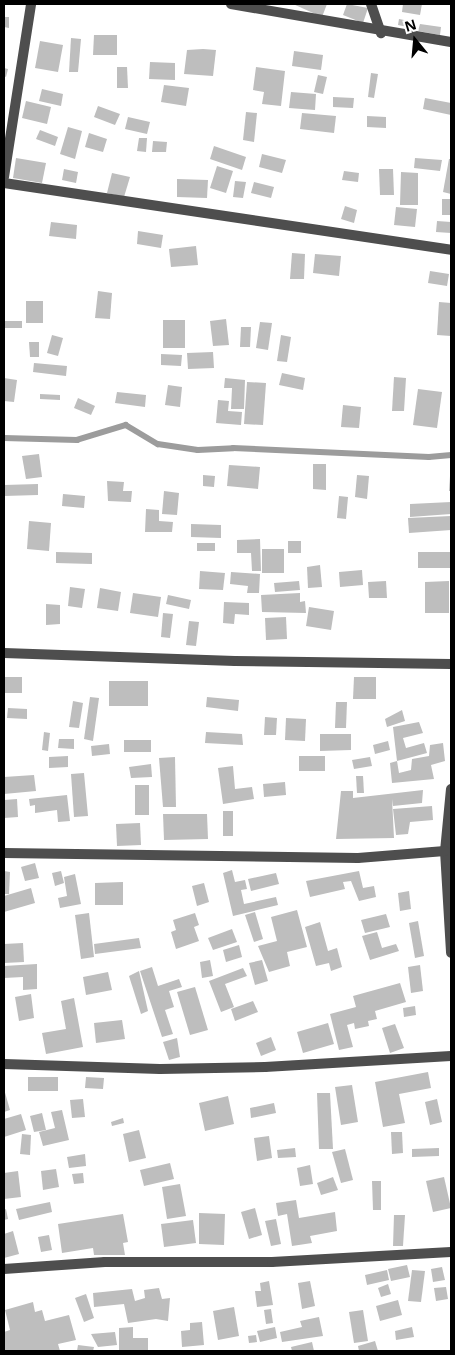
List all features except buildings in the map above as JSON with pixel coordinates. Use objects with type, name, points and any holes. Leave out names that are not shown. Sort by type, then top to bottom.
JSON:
[{"type":"street","points":[[4,177],[32,4]]},
{"type":"street","points":[[231,4],[381,32],[451,42]]},
{"type":"street","points":[[371,4],[381,32]]},
{"type":"street","points":[[4,183],[451,250]]},
{"type":"street","points":[[4,653],[254,662],[451,664]]},
{"type":"street","points":[[451,788],[445,851],[451,953]]},
{"type":"street","points":[[4,852],[358,858],[445,851]]},
{"type":"street","points":[[4,1064],[160,1069],[265,1068],[451,1056]]},
{"type":"street","points":[[4,1269],[105,1262],[272,1262],[451,1252]]},
{"type":"waterway","points":[[4,438],[77,440],[126,425],[158,444],[198,450],[233,448],[429,457],[451,455]]}]
